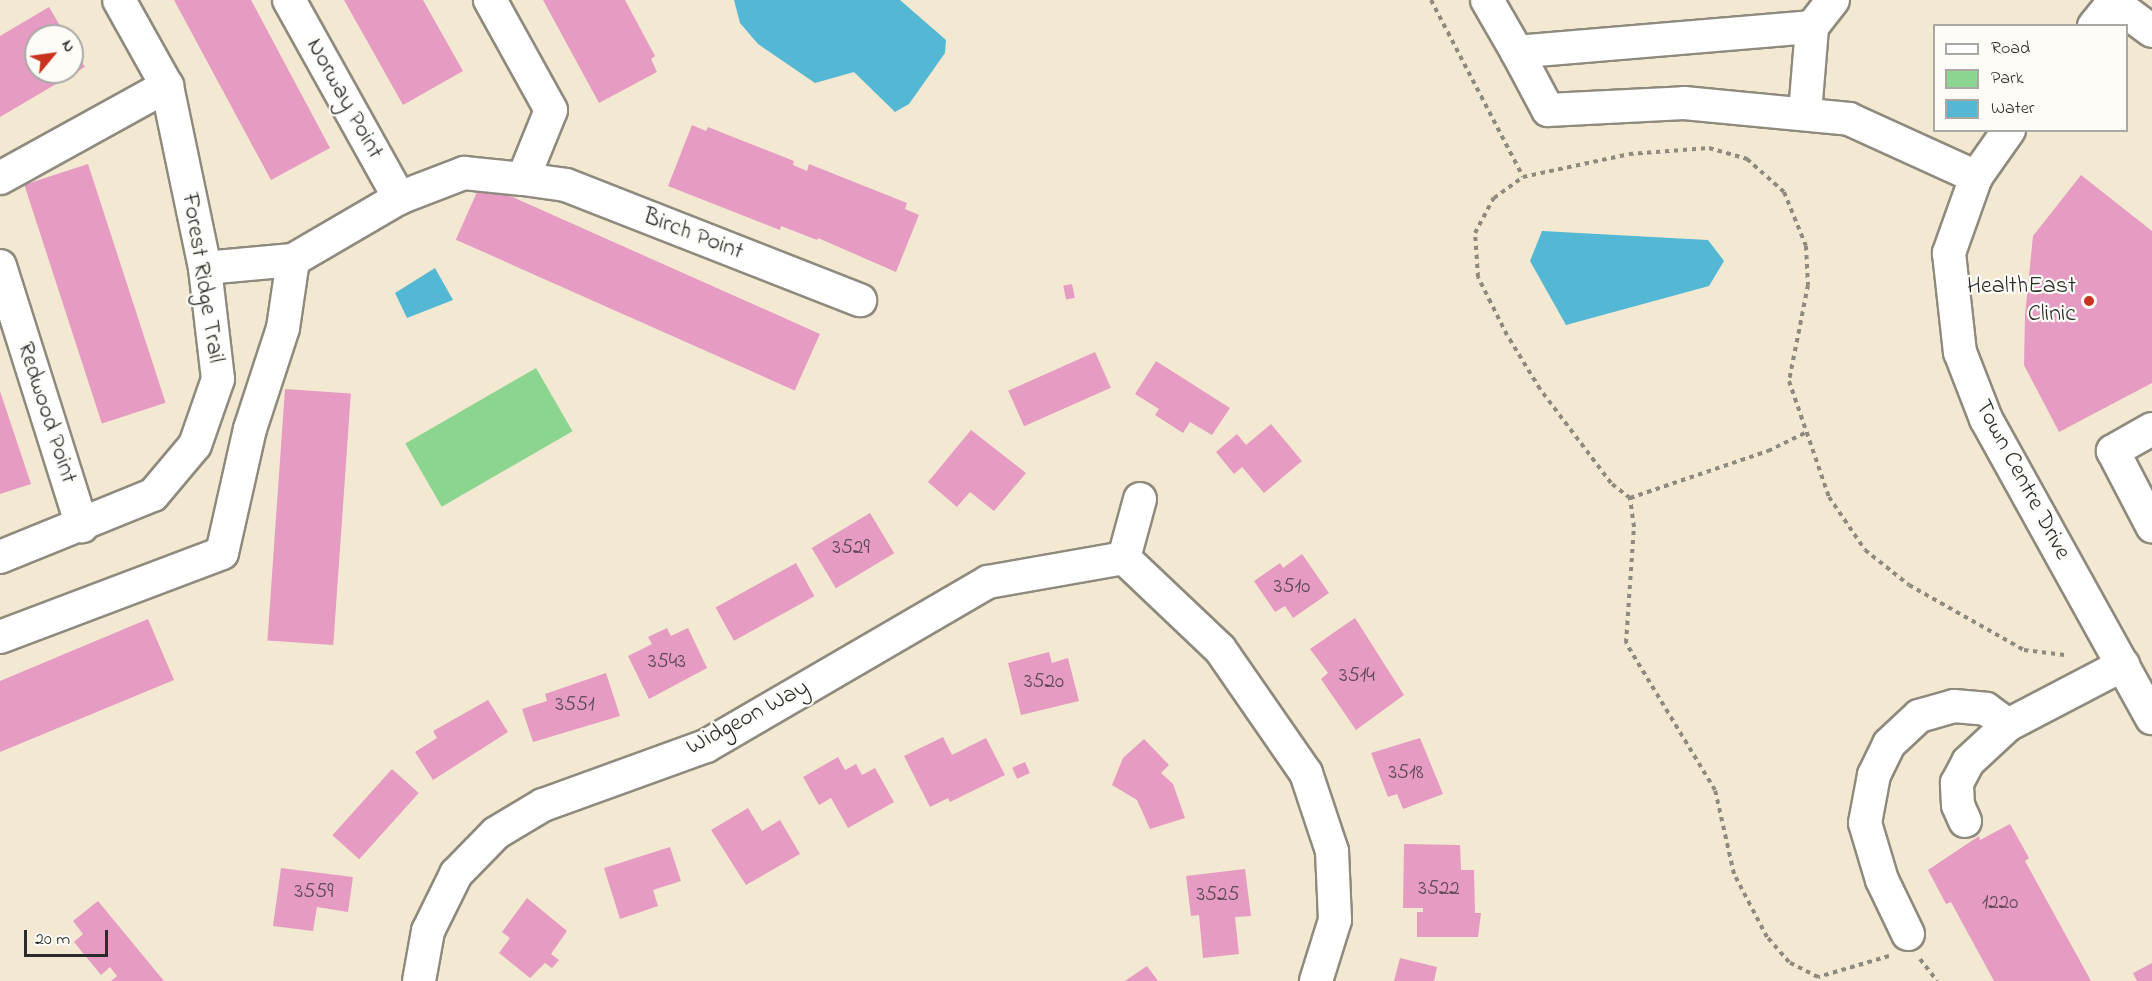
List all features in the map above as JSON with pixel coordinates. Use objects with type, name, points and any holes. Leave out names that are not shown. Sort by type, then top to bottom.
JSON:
[{"type":"street","name":"Forest Ridge Trail","points":[[0,557],[82,526],[153,495],[195,445],[218,379],[205,267],[167,86],[119,0]]},
{"type":"street","name":"Norway Point","points":[[289,0],[399,198]]},
{"type":"street","points":[[490,0],[551,110],[523,179]]},
{"type":"street","points":[[1487,0],[1548,110],[1683,103],[1849,119],[1976,177]]},
{"type":"street","points":[[1805,113],[1812,27],[1833,0]]},
{"type":"street","points":[[2108,7],[2152,31]]},
{"type":"street","points":[[1517,52],[1812,27]]},
{"type":"street","points":[[0,178],[167,86]]},
{"type":"street","name":"Town Centre Drive","points":[[2008,132],[1976,177],[1949,253],[1960,352],[1986,419],[2136,673],[2152,718]]},
{"type":"street","name":"Birch Point","points":[[205,267],[293,261],[399,198],[464,173],[566,185],[860,300]]},
{"type":"street","points":[[0,637],[222,553],[250,429],[283,328],[293,261]]},
{"type":"street","name":"Redwood Point","points":[[0,266],[82,526]]},
{"type":"street","points":[[2152,429],[2113,451],[2152,526]]},
{"type":"street","points":[[1140,499],[1124,558],[1220,649],[1306,773],[1332,851],[1335,920],[1316,981]]},
{"type":"street","name":"Widgeon Way","points":[[419,981],[428,931],[456,874],[496,833],[543,805],[706,746],[988,582],[1124,558]]},
{"type":"street","points":[[1965,821],[1958,805],[1957,783],[1968,762],[2008,725],[2136,673]]},
{"type":"street","points":[[1900,945],[1865,823],[1874,775],[1889,744],[1919,716],[1954,706],[1986,709],[2008,725]]},
{"type":"path","points":[[1431,0],[1523,177]]},
{"type":"path","points":[[1900,945],[1818,976],[1789,962],[1767,937],[1734,874],[1715,790],[1626,643],[1634,527],[1630,498],[1611,483],[1540,388],[1507,335],[1478,277],[1475,233],[1494,198],[1523,177],[1629,154],[1709,148],[1747,159],[1785,192],[1806,246],[1808,285],[1788,381],[1829,496],[1865,550],[1909,585],[2024,650],[2065,655]]},
{"type":"path","points":[[1630,498],[1768,451],[1807,432]]},
{"type":"green space","points":[[536,368],[572,431],[442,507],[405,444]]},
{"type":"water","points":[[734,0],[900,0],[946,40],[945,53],[909,104],[895,112],[854,72],[815,83],[758,44],[740,23]]},
{"type":"water","points":[[1542,231],[1708,240],[1724,261],[1709,286],[1566,325],[1530,261]]},
{"type":"water","points":[[435,268],[453,300],[407,318],[395,293]]},
{"type":"building","points":[[174,0],[251,0],[330,148],[271,180]]},
{"type":"building","points":[[344,0],[423,0],[463,71],[403,105]]},
{"type":"building","points":[[543,0],[625,0],[655,56],[651,59],[657,72],[599,103]]},
{"type":"building","points":[[49,7],[59,24],[24,24],[24,84],[56,84],[0,117],[0,36]]},
{"type":"building","points":[[692,125],[706,131],[708,127],[794,161],[793,165],[807,171],[809,164],[907,203],[905,209],[919,215],[896,272],[818,238],[817,240],[781,226],[780,230],[668,186]]},
{"type":"building","points":[[88,164],[166,403],[102,423],[24,185]]},
{"type":"building","name":"HealthEast Clinic","points":[[2081,175],[2152,231],[2152,383],[2059,432],[2024,365],[2025,315],[2033,236]]},
{"type":"building","points":[[481,183],[820,334],[795,391],[456,240]]},
{"type":"building","points":[[1072,284],[1075,298],[1066,300],[1063,286]]},
{"type":"building","points":[[1095,352],[1111,388],[1024,426],[1008,391]]},
{"type":"building","points":[[1156,361],[1230,408],[1212,435],[1190,422],[1183,433],[1155,415],[1159,409],[1135,394]]},
{"type":"building","points":[[285,389],[351,394],[333,645],[267,640]]},
{"type":"building","points":[[0,391],[31,484],[0,494]]},
{"type":"building","points":[[1271,424],[1302,461],[1264,493],[1242,467],[1234,474],[1216,452],[1237,434],[1246,445]]},
{"type":"building","points":[[971,430],[1026,473],[994,511],[970,492],[957,507],[928,482]]},
{"type":"building","points":[[870,513],[894,553],[836,588],[812,548]]},
{"type":"building","points":[[1302,554],[1329,593],[1293,618],[1285,606],[1275,612],[1254,581],[1280,563],[1283,568]]},
{"type":"building","points":[[796,563],[814,596],[734,641],[716,608]]},
{"type":"building","points":[[1355,618],[1404,695],[1356,730],[1321,679],[1328,673],[1310,649]]},
{"type":"building","points":[[148,619],[174,680],[0,752],[0,681]]},
{"type":"building","points":[[667,628],[671,636],[688,628],[707,668],[649,699],[628,656],[652,644],[648,637]]},
{"type":"building","points":[[1049,652],[1052,663],[1068,658],[1079,701],[1021,715],[1008,663]]},
{"type":"building","points":[[606,673],[620,716],[533,742],[522,709],[547,701],[545,694]]},
{"type":"building","points":[[488,700],[508,732],[433,780],[415,752],[437,738],[433,731]]},
{"type":"building","points":[[943,737],[952,755],[986,738],[1005,775],[950,802],[948,798],[930,807],[904,756]]},
{"type":"building","points":[[1420,738],[1443,794],[1403,809],[1397,794],[1388,797],[1371,753]]},
{"type":"building","points":[[1144,739],[1169,765],[1161,773],[1173,784],[1185,818],[1150,829],[1137,800],[1112,785],[1123,758]]},
{"type":"building","points":[[838,757],[845,770],[856,764],[862,775],[875,768],[894,802],[848,828],[831,798],[819,805],[803,777]]},
{"type":"building","points":[[1025,762],[1030,773],[1017,779],[1012,768]]},
{"type":"building","points":[[392,769],[419,793],[359,859],[332,835]]},
{"type":"building","points":[[748,808],[762,831],[780,820],[800,854],[746,885],[711,830]]},
{"type":"building","points":[[2010,824],[2029,858],[2025,861],[2091,981],[1994,981],[1951,902],[1946,904],[1928,870],[1979,836],[1980,840]]},
{"type":"building","points":[[1404,844],[1460,845],[1461,870],[1474,870],[1475,913],[1481,913],[1478,937],[1417,937],[1417,912],[1423,912],[1423,908],[1403,908]]},
{"type":"building","points":[[670,847],[681,881],[653,890],[658,906],[620,919],[604,868]]},
{"type":"building","points":[[281,868],[353,877],[348,912],[317,907],[313,931],[273,926]]},
{"type":"building","points":[[1245,869],[1251,916],[1235,917],[1239,954],[1203,958],[1199,915],[1191,916],[1186,876]]},
{"type":"building","points":[[527,898],[567,931],[551,954],[559,960],[552,968],[545,963],[530,978],[499,953],[510,938],[502,932]]},
{"type":"building","points":[[98,901],[164,981],[111,981],[117,976],[110,967],[101,975],[74,942],[83,934],[73,921]]},
{"type":"building","points":[[1400,958],[1437,967],[1434,981],[1394,981]]},
{"type":"building","points":[[2152,963],[2152,981],[2137,981],[2133,973]]},
{"type":"building","points":[[1147,966],[1158,981],[1125,981]]},
{"type":"place","name":"HealthEast Clinic","points":[[2089,301]]}]
